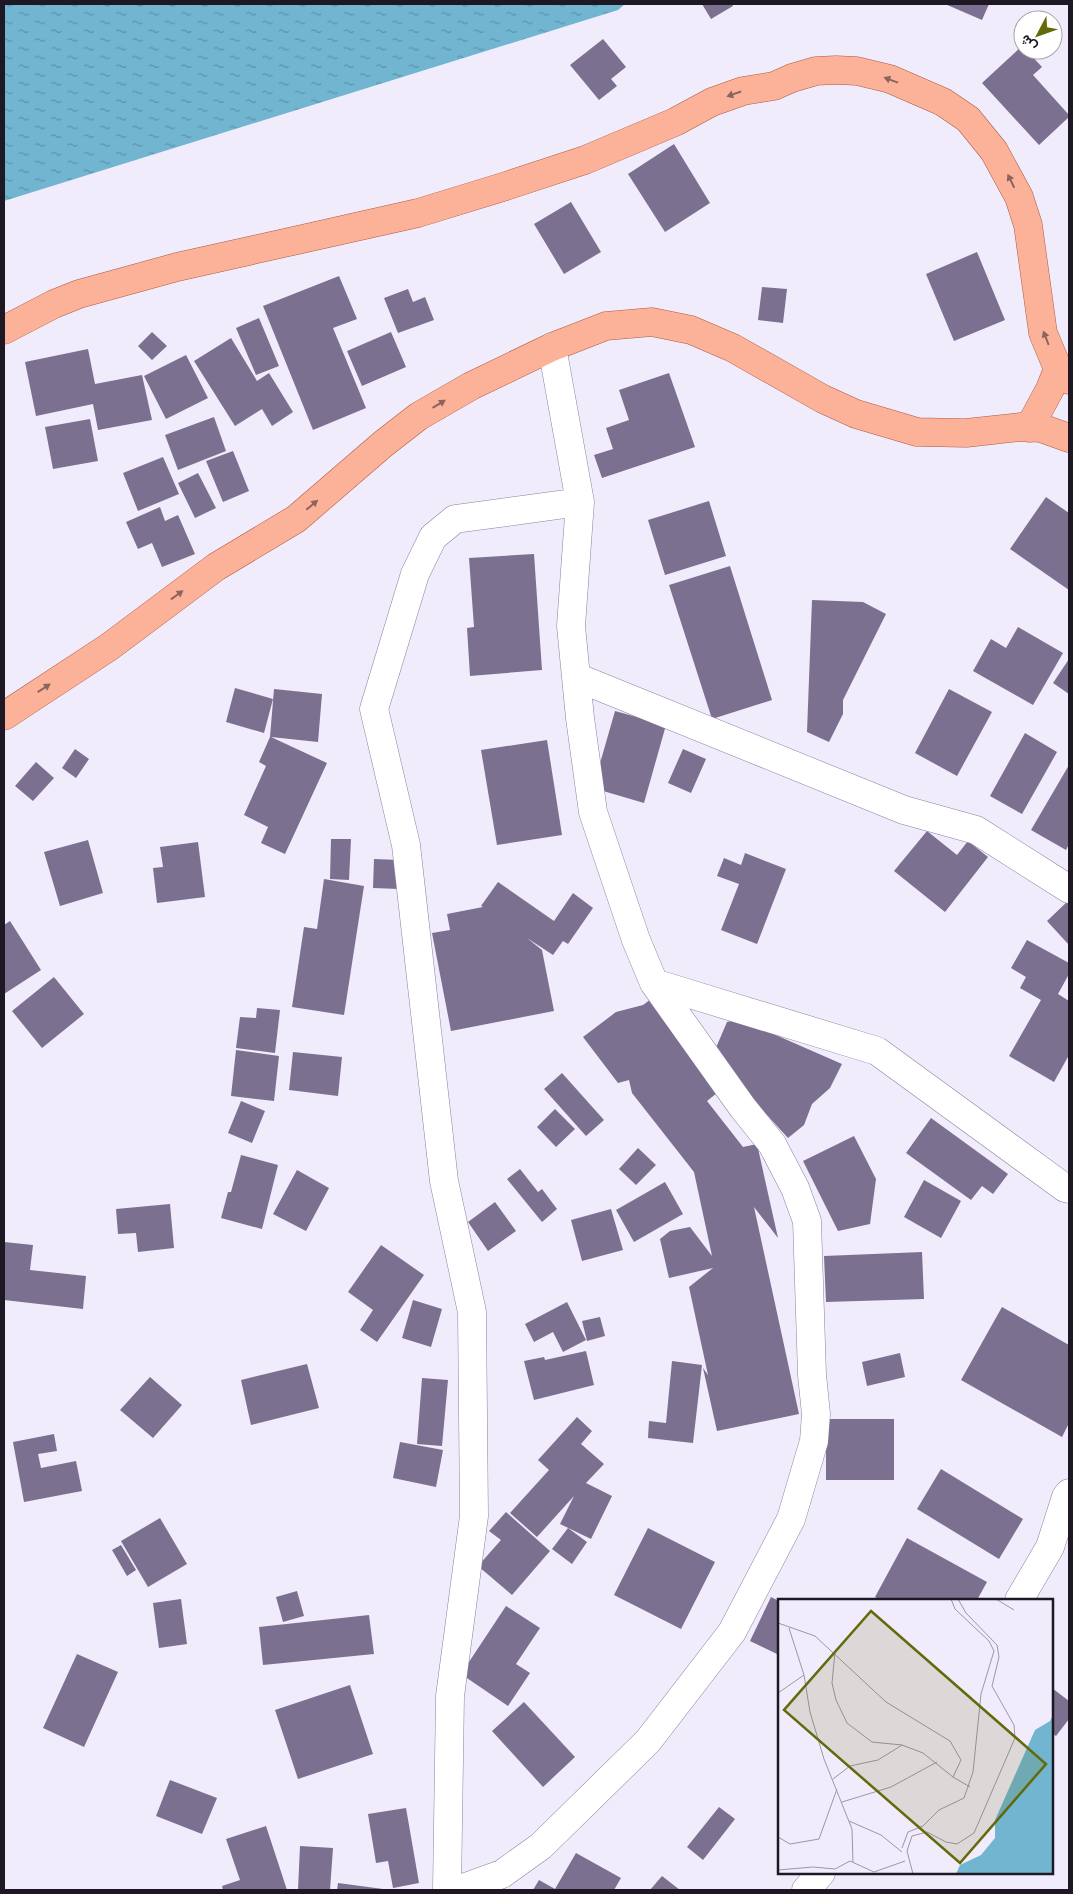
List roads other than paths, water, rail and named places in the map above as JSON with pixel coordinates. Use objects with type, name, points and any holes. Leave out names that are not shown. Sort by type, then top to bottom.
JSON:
[{"type":"main road","points":[[4,330],[54,304],[79,294],[177,267],[418,213],[515,183],[594,157],[675,122],[712,102],[743,91],[774,86],[816,71],[857,71],[882,76],[943,102],[968,119],[994,151],[1019,197],[1028,225],[1043,333],[1064,374],[1047,394],[1029,428]]},
{"type":"main road","points":[[4,716],[109,647],[216,567],[296,519],[382,444],[419,416],[471,386],[552,347],[606,326],[638,322],[665,323],[692,330],[733,348],[823,399],[856,414],[917,432],[966,433],[1041,428],[1069,438]]},
{"type":"street","points":[[458,1890],[502,1874],[542,1846],[648,1742],[732,1632],[791,1519],[814,1442],[816,1414],[812,1375],[807,1221],[795,1188],[772,1144],[743,1108],[654,983],[636,940],[593,812],[571,626],[580,502],[552,347]]},
{"type":"street","points":[[447,1890],[450,1696],[474,1516],[472,1312],[444,1181],[406,845],[374,709],[415,574],[433,537],[455,519],[580,502]]},
{"type":"street","points":[[576,677],[904,810],[976,830],[1069,889]]},
{"type":"street","points":[[654,983],[877,1051],[1069,1189]]},
{"type":"street","points":[[1020,1599],[1050,1547],[1069,1493]]},
{"type":"street","points":[[806,1890],[820,1874]]},
{"type":"water","points":[[4,4],[625,4],[618,10],[4,201]]}]
